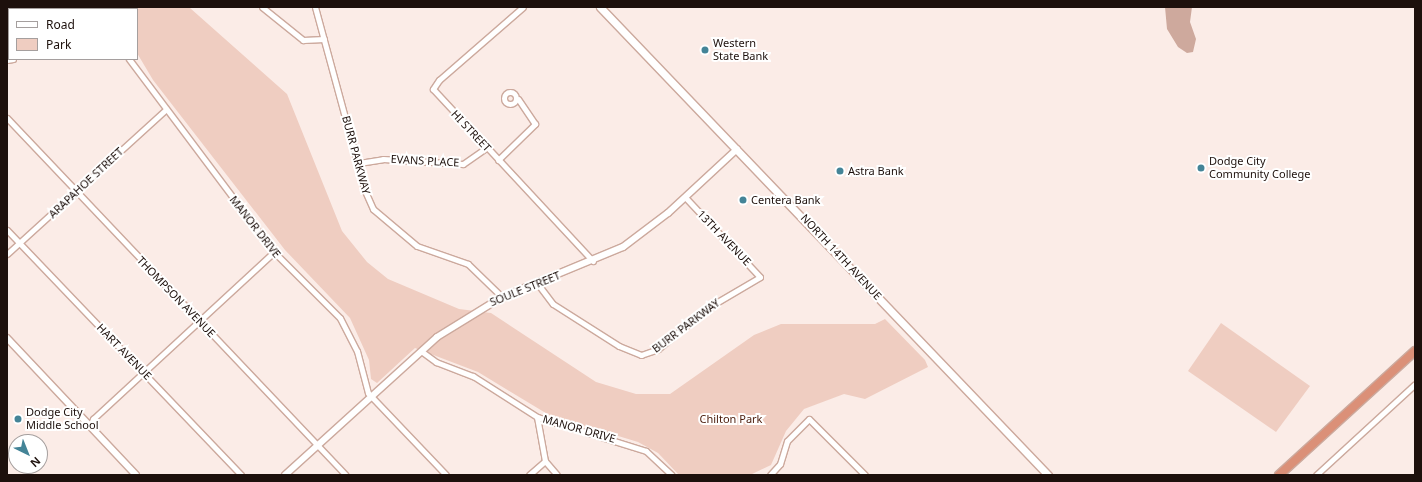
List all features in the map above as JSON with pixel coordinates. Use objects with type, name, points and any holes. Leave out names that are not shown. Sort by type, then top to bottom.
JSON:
[{"type":"highway","points":[[1279,475],[1415,351]]},
{"type":"main road","name":"NORTH 14TH AVENUE","points":[[600,7],[1048,475]]},
{"type":"street","points":[[262,7],[303,40],[324,39]]},
{"type":"street","name":"BURR PARKWAY","points":[[315,7],[373,209],[418,246],[468,264],[502,297]]},
{"type":"street","name":"HI STREET","points":[[522,8],[439,80],[433,89],[486,148],[593,261]]},
{"type":"street","name":"MANOR DRIVE","points":[[130,60],[165,110],[274,252],[350,333],[364,386],[371,396],[446,475]]},
{"type":"street","points":[[498,160],[535,124],[518,99]]},
{"type":"street","name":"ARAPAHOE STREET","points":[[7,254],[165,110]]},
{"type":"street","name":"THOMPSON AVENUE","points":[[7,118],[346,475]]},
{"type":"street","name":"EVANS PLACE","points":[[359,163],[383,159],[463,164],[486,148]]},
{"type":"street","name":"SOULE STREET","points":[[285,475],[421,351],[459,322],[502,297],[593,261],[623,247],[685,197],[737,149]]},
{"type":"street","name":"13TH AVENUE","points":[[685,197],[760,275],[759,280]]},
{"type":"street","name":"HART AVENUE","points":[[7,230],[241,475]]},
{"type":"street","points":[[90,426],[144,373],[274,252]]},
{"type":"street","name":"BURR PARKWAY","points":[[537,283],[553,304],[574,319],[641,355],[658,349],[715,304],[759,280]]},
{"type":"street","points":[[7,338],[136,475]]},
{"type":"street","name":"MANOR DRIVE","points":[[421,351],[436,362],[473,376],[537,417],[627,443],[652,455],[672,475]]},
{"type":"street","points":[[1316,475],[1415,384]]},
{"type":"street","points":[[537,417],[545,461],[558,475]]},
{"type":"street","points":[[770,475],[780,464],[790,436],[809,419],[865,475]]},
{"type":"street","points":[[529,475],[545,461]]},
{"type":"green space","name":"Chilton Park","points":[[85,7],[190,8],[287,94],[342,231],[367,262],[388,279],[459,309],[491,313],[596,382],[636,394],[670,394],[754,335],[781,324],[875,324],[885,319],[925,360],[928,367],[865,399],[844,394],[804,409],[786,431],[771,465],[750,475],[679,475],[658,453],[638,442],[549,415],[478,372],[415,348],[377,383],[371,379],[369,360],[350,318],[285,250],[153,80],[138,55],[138,8]]},
{"type":"green space","points":[[1221,323],[1310,386],[1276,432],[1188,371]]},
{"type":"shaded area","points":[[1165,7],[1192,7],[1190,22],[1196,39],[1193,52],[1187,53],[1178,47],[1167,29]]},
{"type":"place","name":"Western State Bank","points":[[705,50]]},
{"type":"place","name":"Dodge City Community College","points":[[1201,168]]},
{"type":"place","name":"Astra Bank","points":[[840,171]]},
{"type":"place","name":"Centera Bank","points":[[743,200]]},
{"type":"place","name":"Dodge City Middle School","points":[[18,419]]}]
